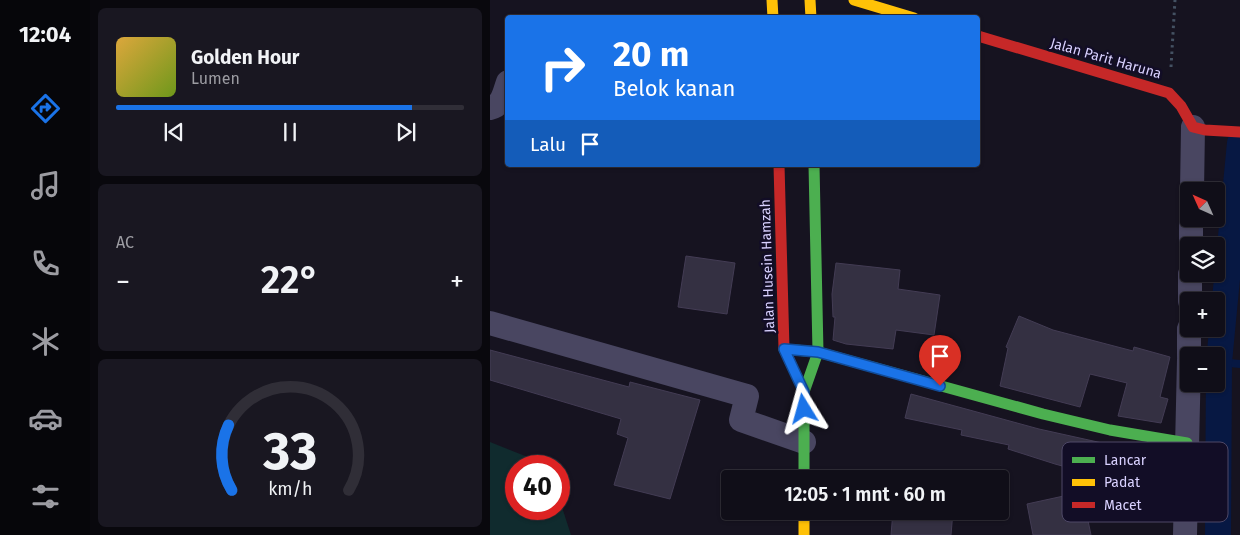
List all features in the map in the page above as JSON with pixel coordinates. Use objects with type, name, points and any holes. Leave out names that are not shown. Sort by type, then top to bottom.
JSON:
[{"type":"street","points":[[772,0],[773,15]]},
{"type":"street","points":[[810,0],[811,15]]},
{"type":"street","points":[[854,0],[904,15]]},
{"type":"street","name":"Jalan Parit Haruna","points":[[980,37],[1170,92],[1199,129]]},
{"type":"street","points":[[490,108],[502,101],[505,92]]},
{"type":"street","points":[[1193,182],[1199,129],[1240,132]]},
{"type":"street","name":"Jalan Husein Hamzah","points":[[779,167],[784,349],[804,392]]},
{"type":"street","name":"Jalan Husein Hamzah","points":[[804,470],[804,392],[818,352],[814,167]]},
{"type":"street","points":[[490,323],[747,396],[741,420],[804,442]]},
{"type":"street","points":[[784,349],[818,352],[1110,430],[1181,442]]},
{"type":"street","points":[[1187,442],[1188,392]]},
{"type":"street","points":[[804,520],[804,535]]},
{"type":"street","points":[[1185,522],[1185,535]]},
{"type":"path","points":[[1170,92],[1175,0]]},
{"type":"green space","points":[[490,442],[523,455],[505,455],[505,520],[566,520],[571,535],[490,535]]},
{"type":"building","points":[[686,256],[735,263],[727,314],[678,307]]},
{"type":"building","points":[[836,263],[900,270],[898,289],[940,295],[934,335],[896,330],[893,349],[846,344],[833,340],[835,317],[833,317],[832,294]]},
{"type":"building","points":[[1019,316],[1053,330],[1133,351],[1134,347],[1170,357],[1160,397],[1168,399],[1161,423],[1118,416],[1127,383],[1090,374],[1080,407],[1000,386],[1008,348],[1006,347]]},
{"type":"building","points":[[490,350],[629,387],[630,382],[700,400],[670,499],[614,485],[628,438],[617,434],[621,419],[490,380]]},
{"type":"building","points":[[911,394],[1039,429],[1098,442],[1062,442],[1062,466],[1008,449],[1009,445],[961,435],[962,430],[905,418]]},
{"type":"building","points":[[1062,496],[1062,522],[1088,522],[1091,535],[1033,535],[1027,504]]},
{"type":"building","points":[[892,520],[952,520],[951,535],[891,535]]},
{"type":"waterway","points":[[1219,442],[1219,362],[1240,143]]},
{"type":"waterway","points":[[1225,363],[1240,364]]},
{"type":"waterway","points":[[1218,522],[1218,535]]},
{"type":"traffic: fast","points":[[804,470],[804,392],[818,352],[814,167]]},
{"type":"traffic: fast","points":[[784,349],[818,352],[1043,414],[1110,430],[1181,442]]},
{"type":"traffic: slow","points":[[772,0],[773,15]]},
{"type":"traffic: slow","points":[[810,0],[811,15]]},
{"type":"traffic: slow","points":[[854,0],[904,15]]},
{"type":"traffic: slow","points":[[804,520],[804,535]]},
{"type":"traffic: jam","points":[[980,37],[1169,93],[1181,106],[1193,127],[1205,130],[1240,132]]},
{"type":"traffic: jam","points":[[779,167],[784,349],[792,366]]},
{"type":"route","points":[[804,409],[804,392],[784,349],[818,352],[940,386]]}]
